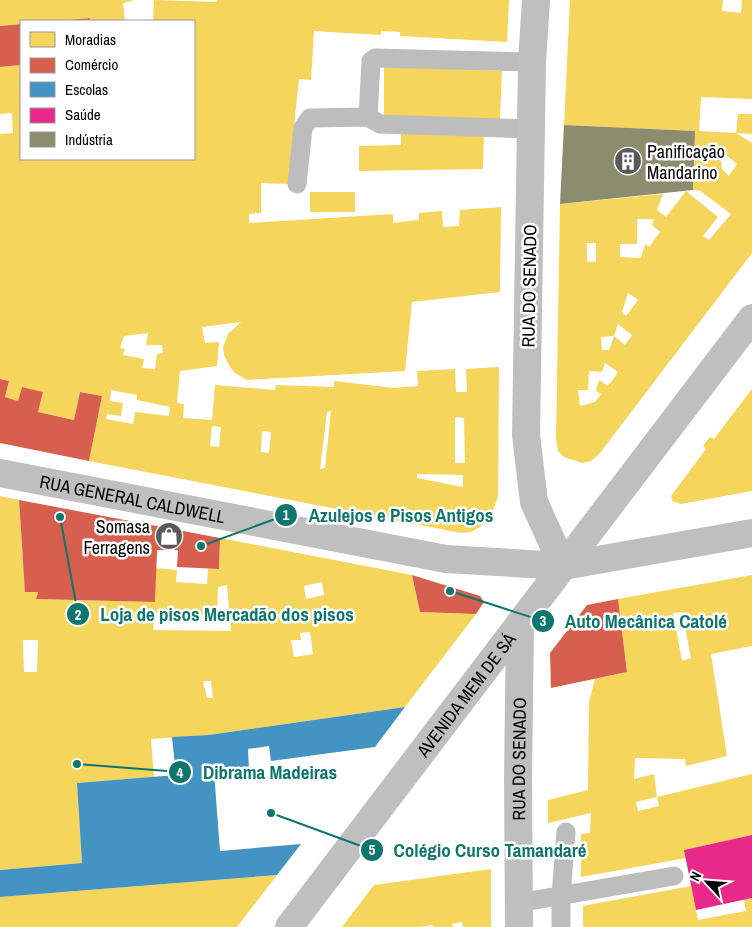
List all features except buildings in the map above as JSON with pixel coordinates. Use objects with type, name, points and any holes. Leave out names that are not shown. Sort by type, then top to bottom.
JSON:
[{"type":"street","name":"RUA DO SENADO","points":[[536,0],[532,62],[526,435],[534,502],[563,566]]},
{"type":"street","name":"AVENIDA MEM DE SÁ","points":[[289,927],[752,318]]},
{"type":"street","name":"RUA GENERAL CALDWELL","points":[[0,473],[446,559],[563,566],[752,533]]},
{"type":"street","name":"RUA DO SENADO","points":[[518,915],[520,623]]},
{"type":"lane","points":[[368,117],[371,62],[375,58],[532,62]]},
{"type":"lane","points":[[297,184],[303,128],[310,118],[368,117],[380,124],[532,129]]},
{"type":"lane","points":[[561,927],[561,896],[566,832]]},
{"type":"lane","points":[[518,915],[561,896],[674,876]]},
{"type":"place","name":"Panificação Mandarino","points":[[628,161]]},
{"type":"place","name":"Loja de pisos Mercadão dos pisos","points":[[60,517]]},
{"type":"place","name":"Somasa Ferragens","points":[[169,536]]},
{"type":"place","name":"Azulejos e Pisos Antigos","points":[[201,546]]},
{"type":"place","name":"Auto Mecânica Catolé","points":[[450,591]]},
{"type":"place","name":"Dibrama Madeiras","points":[[77,764]]},
{"type":"place","name":"Colégio Curso Tamandaré","points":[[271,813]]}]
